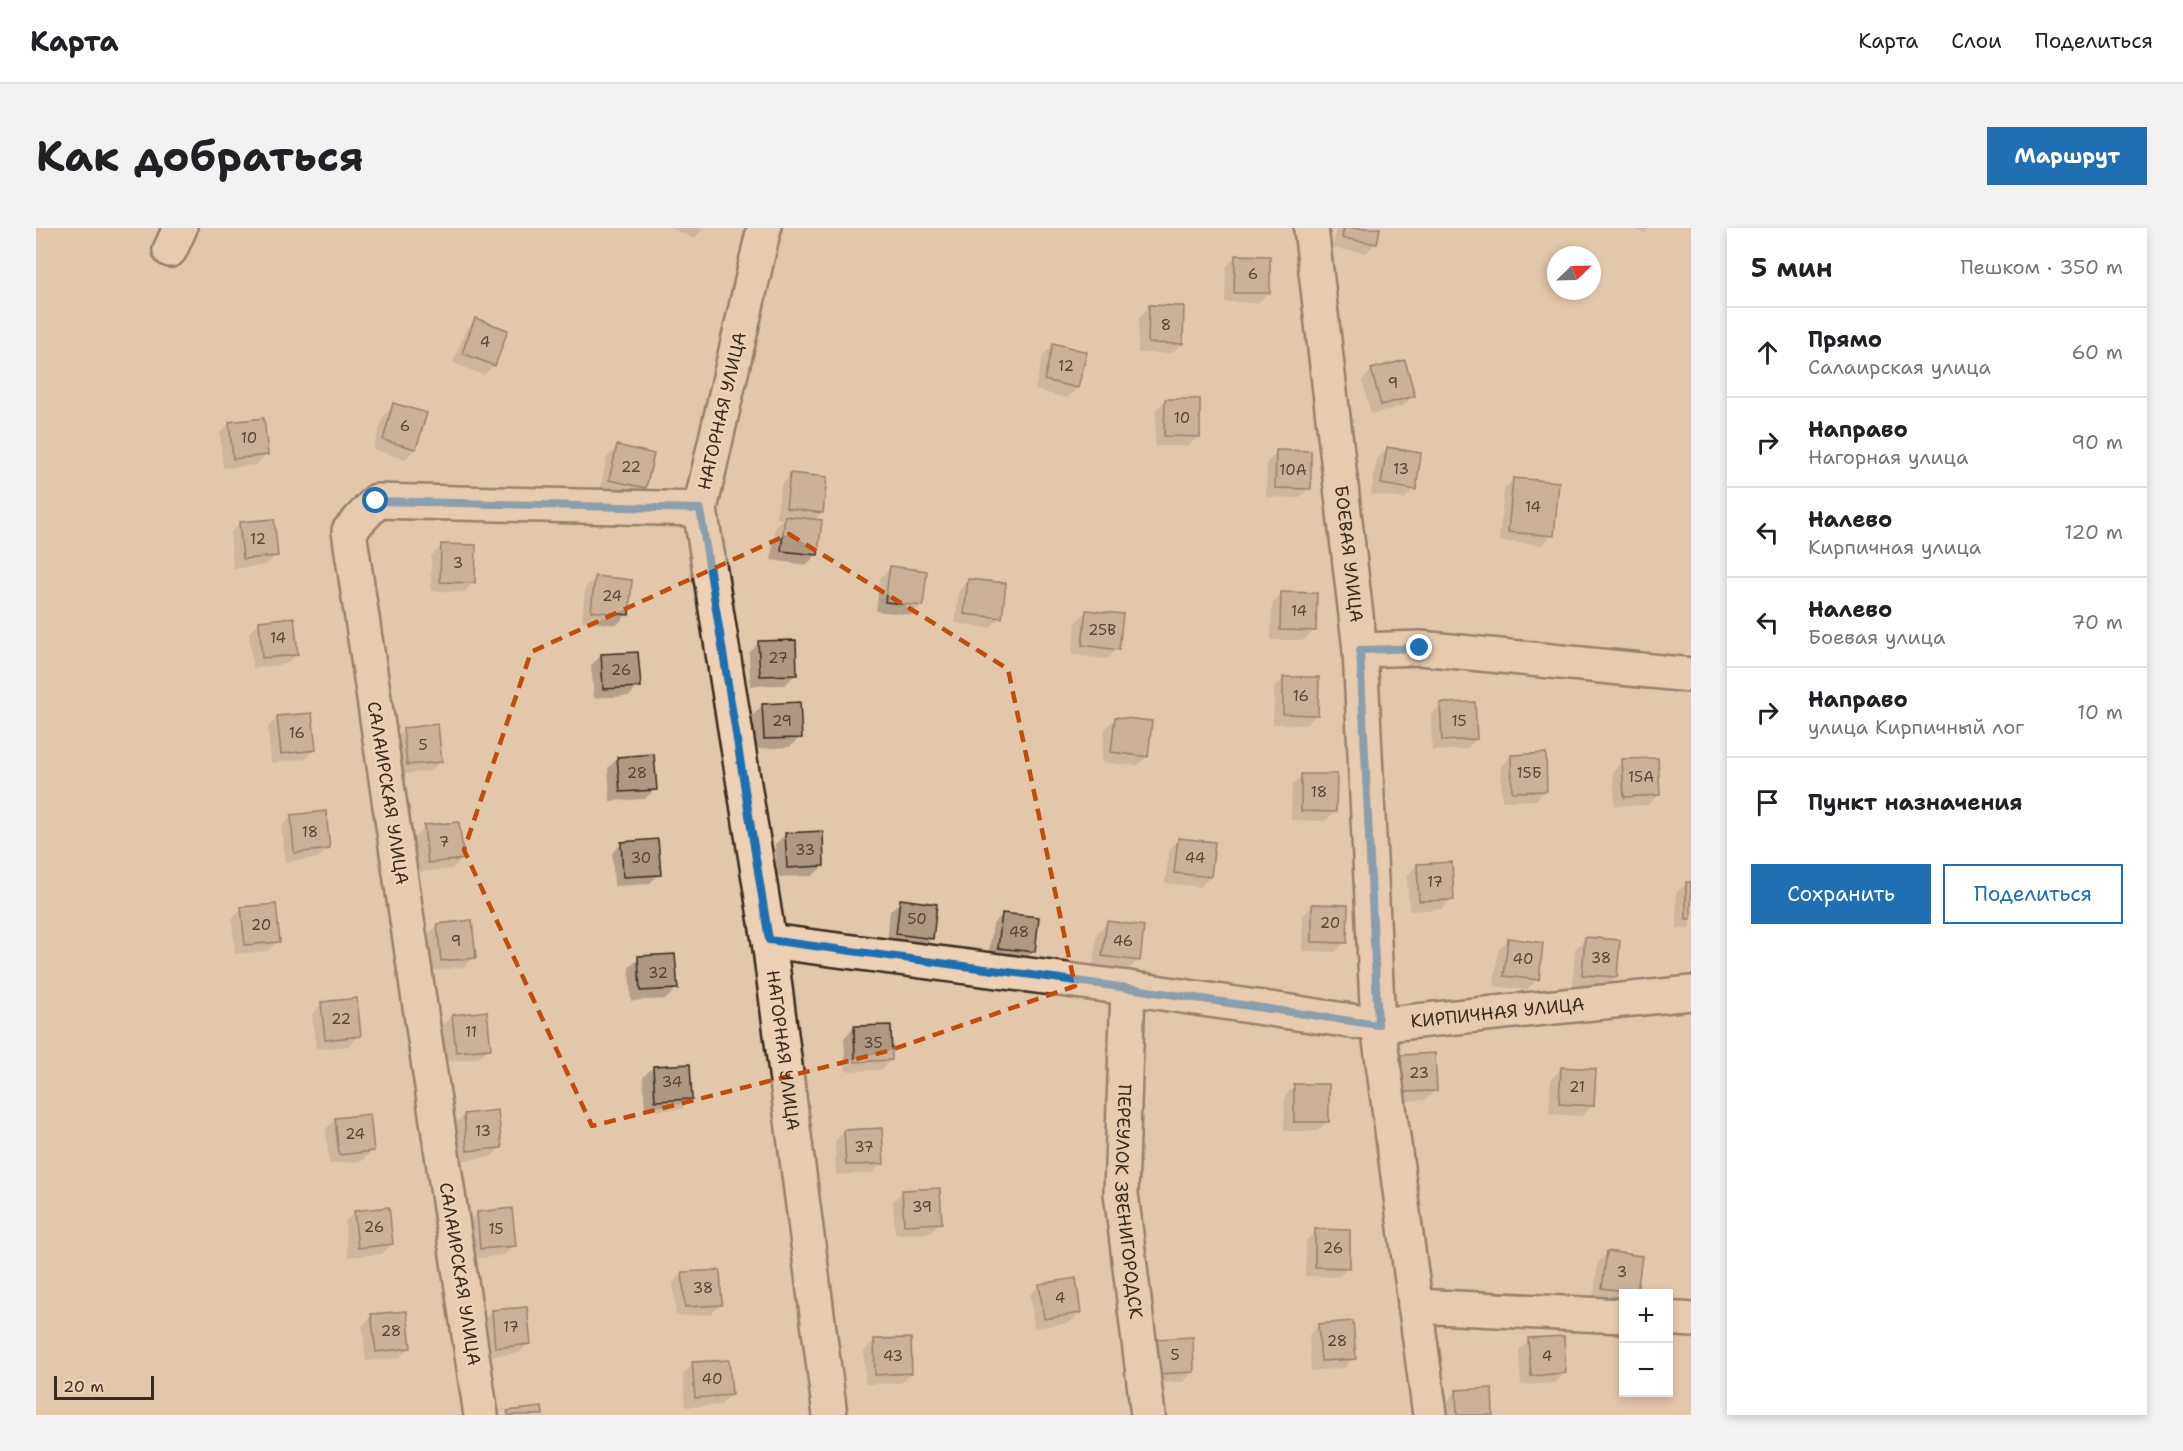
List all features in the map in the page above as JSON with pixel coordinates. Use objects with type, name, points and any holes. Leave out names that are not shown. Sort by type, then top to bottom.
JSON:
[{"type":"street","name":"НАГОРНАЯ УЛИЦА","points":[[764,228],[700,509],[769,940],[830,1415]]},
{"type":"street","name":"БОЕВАЯ УЛИЦА","points":[[1311,228],[1360,650],[1378,1025],[1430,1415]]},
{"type":"street","name":"САЛАИРСКАЯ УЛИЦА","points":[[482,1415],[349,531],[376,501],[700,509]]},
{"type":"street","points":[[1360,650],[1420,648],[1691,675]]},
{"type":"street","name":"КИРПИЧНАЯ УЛИЦА","points":[[769,940],[1128,988],[1378,1025],[1691,993]]},
{"type":"street","name":"ПЕРЕУЛОК ЗВЕНИГОРОДСК","points":[[1128,988],[1121,1193],[1148,1415]]},
{"type":"street","points":[[1415,1306],[1619,1316]]},
{"type":"street","points":[[1673,1318],[1691,1320]]},
{"type":"highlighted area","points":[[789,534],[1008,669],[1075,986],[888,1051],[592,1126],[464,850],[531,652]]},
{"type":"building","points":[[1344,228],[1380,228],[1377,244],[1342,238]]},
{"type":"building","points":[[1235,255],[1270,256],[1270,293],[1234,293]]},
{"type":"building","points":[[1149,305],[1184,306],[1183,344],[1148,343]]},
{"type":"building","points":[[475,318],[508,330],[495,366],[462,353]]},
{"type":"building","points":[[1053,343],[1087,352],[1078,388],[1044,380]]},
{"type":"building","points":[[1405,360],[1415,396],[1381,405],[1371,369]]},
{"type":"building","points":[[1165,399],[1200,399],[1200,437],[1164,436]]},
{"type":"building","points":[[393,403],[427,413],[416,449],[383,440]]},
{"type":"building","points":[[264,418],[268,455],[233,459],[229,422]]},
{"type":"building","points":[[617,445],[654,454],[646,488],[609,480]]},
{"type":"building","points":[[1387,447],[1421,453],[1416,490],[1381,484]]},
{"type":"building","points":[[1276,450],[1311,451],[1311,489],[1275,488]]},
{"type":"building","points":[[790,473],[827,477],[823,513],[786,508]]},
{"type":"building","points":[[1513,478],[1559,482],[1554,536],[1508,532]]},
{"type":"building","points":[[785,516],[822,520],[818,555],[781,551]]},
{"type":"building","points":[[274,519],[278,556],[243,559],[239,522]]},
{"type":"building","points":[[441,544],[476,545],[475,583],[440,582]]},
{"type":"building","points":[[890,566],[927,571],[923,606],[885,602]]},
{"type":"building","points":[[595,576],[632,580],[629,615],[591,611]]},
{"type":"building","points":[[968,579],[1006,583],[1002,618],[964,614]]},
{"type":"building","points":[[1281,592],[1317,593],[1316,631],[1280,630]]},
{"type":"building","points":[[1086,610],[1123,614],[1119,650],[1082,645]]},
{"type":"building","points":[[294,617],[298,655],[262,658],[259,621]]},
{"type":"building","points":[[796,640],[797,675],[760,676],[758,641]]},
{"type":"building","points":[[638,652],[641,687],[603,689],[601,654]]},
{"type":"building","points":[[1283,677],[1319,677],[1318,715],[1283,714]]},
{"type":"building","points":[[800,702],[802,738],[764,739],[762,704]]},
{"type":"building","points":[[1475,702],[1477,739],[1442,741],[1440,703]]},
{"type":"building","points":[[312,713],[316,750],[281,754],[277,716]]},
{"type":"building","points":[[1115,717],[1152,721],[1148,757],[1111,752]]},
{"type":"building","points":[[438,724],[442,762],[407,765],[403,728]]},
{"type":"building","points":[[1546,753],[1547,791],[1512,792],[1511,755]]},
{"type":"building","points":[[654,754],[657,790],[620,792],[617,757]]},
{"type":"building","points":[[1658,758],[1660,795],[1624,797],[1622,759]]},
{"type":"building","points":[[1301,774],[1337,774],[1336,812],[1301,811]]},
{"type":"building","points":[[326,811],[330,849],[294,853],[291,815]]},
{"type":"building","points":[[459,822],[464,859],[428,863],[424,825]]},
{"type":"building","points":[[823,831],[824,866],[787,868],[785,833]]},
{"type":"building","points":[[1178,838],[1215,842],[1211,877],[1174,873]]},
{"type":"building","points":[[658,839],[661,875],[623,877],[621,842]]},
{"type":"building","points":[[1452,862],[1454,900],[1419,901],[1417,864]]},
{"type":"building","points":[[1686,882],[1691,882],[1691,919],[1686,919]]},
{"type":"building","points":[[900,899],[937,904],[933,939],[896,934]]},
{"type":"building","points":[[276,904],[280,942],[245,945],[241,907]]},
{"type":"building","points":[[1312,904],[1348,905],[1347,943],[1312,942]]},
{"type":"building","points":[[1002,913],[1039,917],[1035,952],[998,948]]},
{"type":"building","points":[[472,920],[476,958],[441,961],[437,924]]},
{"type":"building","points":[[1107,921],[1144,926],[1140,961],[1102,956]]},
{"type":"building","points":[[1585,937],[1620,940],[1617,977],[1582,975]]},
{"type":"building","points":[[1508,938],[1543,943],[1539,980],[1504,976]]},
{"type":"building","points":[[675,954],[678,989],[640,991],[638,956]]},
{"type":"building","points":[[357,998],[361,1036],[325,1040],[321,1002]]},
{"type":"building","points":[[487,1011],[491,1049],[456,1052],[452,1015]]},
{"type":"building","points":[[891,1025],[892,1060],[855,1062],[854,1026]]},
{"type":"building","points":[[1435,1053],[1437,1091],[1402,1092],[1400,1055]]},
{"type":"building","points":[[690,1064],[692,1099],[655,1101],[653,1066]]},
{"type":"building","points":[[1561,1067],[1596,1069],[1594,1106],[1559,1104]]},
{"type":"building","points":[[1294,1084],[1329,1084],[1329,1122],[1294,1122]]},
{"type":"building","points":[[498,1110],[502,1148],[467,1151],[464,1114]]},
{"type":"building","points":[[370,1114],[374,1151],[339,1155],[335,1118]]},
{"type":"building","points":[[882,1128],[884,1164],[846,1165],[844,1130]]},
{"type":"building","points":[[940,1188],[942,1223],[904,1225],[902,1190]]},
{"type":"building","points":[[389,1207],[393,1244],[358,1248],[354,1211]]},
{"type":"building","points":[[512,1208],[516,1246],[480,1249],[477,1212]]},
{"type":"building","points":[[1315,1229],[1350,1230],[1350,1268],[1315,1267]]},
{"type":"building","points":[[1607,1251],[1642,1256],[1638,1289],[1619,1290],[1602,1288]]},
{"type":"building","points":[[720,1270],[722,1305],[685,1307],[682,1272]]},
{"type":"building","points":[[1076,1278],[1081,1313],[1044,1319],[1039,1284]]},
{"type":"building","points":[[527,1307],[531,1344],[495,1348],[492,1310]]},
{"type":"building","points":[[407,1311],[411,1348],[376,1352],[371,1314]]},
{"type":"building","points":[[1353,1321],[1356,1359],[1321,1361],[1318,1324]]},
{"type":"building","points":[[1564,1336],[1566,1373],[1531,1376],[1528,1338]]},
{"type":"building","points":[[1193,1337],[1194,1372],[1157,1374],[1156,1339]]},
{"type":"building","points":[[911,1338],[912,1373],[875,1375],[874,1339]]},
{"type":"building","points":[[729,1360],[732,1395],[695,1398],[692,1362]]},
{"type":"building","points":[[1492,1388],[1493,1415],[1457,1415],[1456,1390]]},
{"type":"building","points":[[542,1407],[543,1415],[508,1415],[507,1411]]},
{"type":"route","points":[[376,501],[700,509],[769,940],[1128,988],[1378,1025],[1360,650],[1420,648]]}]
